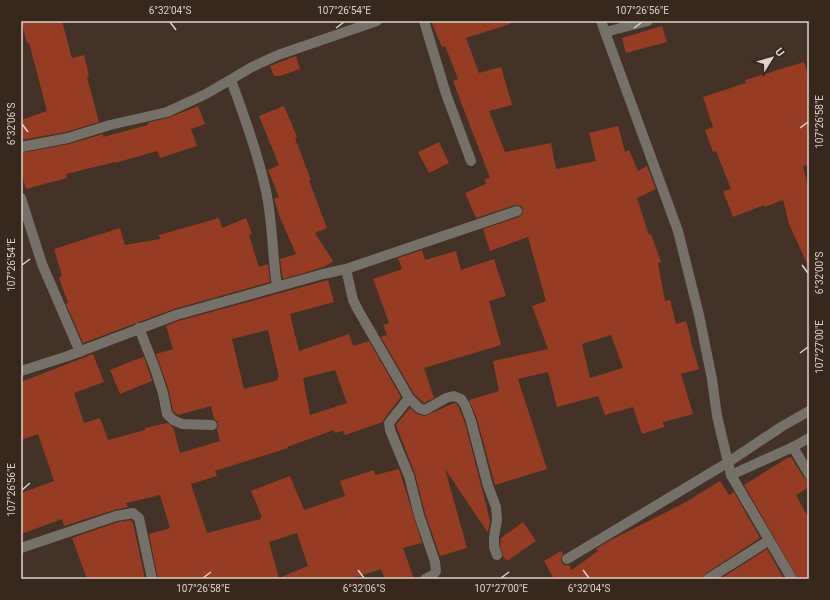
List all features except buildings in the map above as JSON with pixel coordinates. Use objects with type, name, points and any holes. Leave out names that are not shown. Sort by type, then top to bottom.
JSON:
[{"type":"street","points":[[21,147],[68,138],[110,125],[167,112],[206,94],[252,67],[278,55],[377,21]]},
{"type":"street","points":[[424,21],[446,94],[472,161]]},
{"type":"street","points":[[601,21],[678,231],[699,315],[712,379],[717,416],[731,475],[768,541],[792,579]]},
{"type":"street","points":[[605,32],[648,21]]},
{"type":"street","points":[[232,80],[266,192],[277,286]]},
{"type":"street","points":[[21,198],[42,264],[80,352]]},
{"type":"street","points":[[21,371],[80,352],[176,315],[277,286],[323,274],[346,270],[517,211]]},
{"type":"street","points":[[346,270],[353,300],[409,398],[419,408],[425,410],[446,398],[454,396],[462,399],[471,421],[488,486],[496,507],[497,520],[494,532],[494,547],[497,555]]},
{"type":"street","points":[[139,328],[163,393],[167,414],[173,420],[182,424],[212,425]]},
{"type":"street","points":[[409,398],[388,423],[409,476],[419,516],[435,562],[436,571],[433,575],[425,579]]},
{"type":"street","points":[[567,559],[727,463],[781,427],[809,411]]},
{"type":"street","points":[[731,475],[793,447],[809,438]]},
{"type":"street","points":[[793,447],[809,474]]},
{"type":"street","points":[[21,548],[108,518],[133,513],[139,518],[152,579]]},
{"type":"street","points":[[708,579],[768,541]]}]
